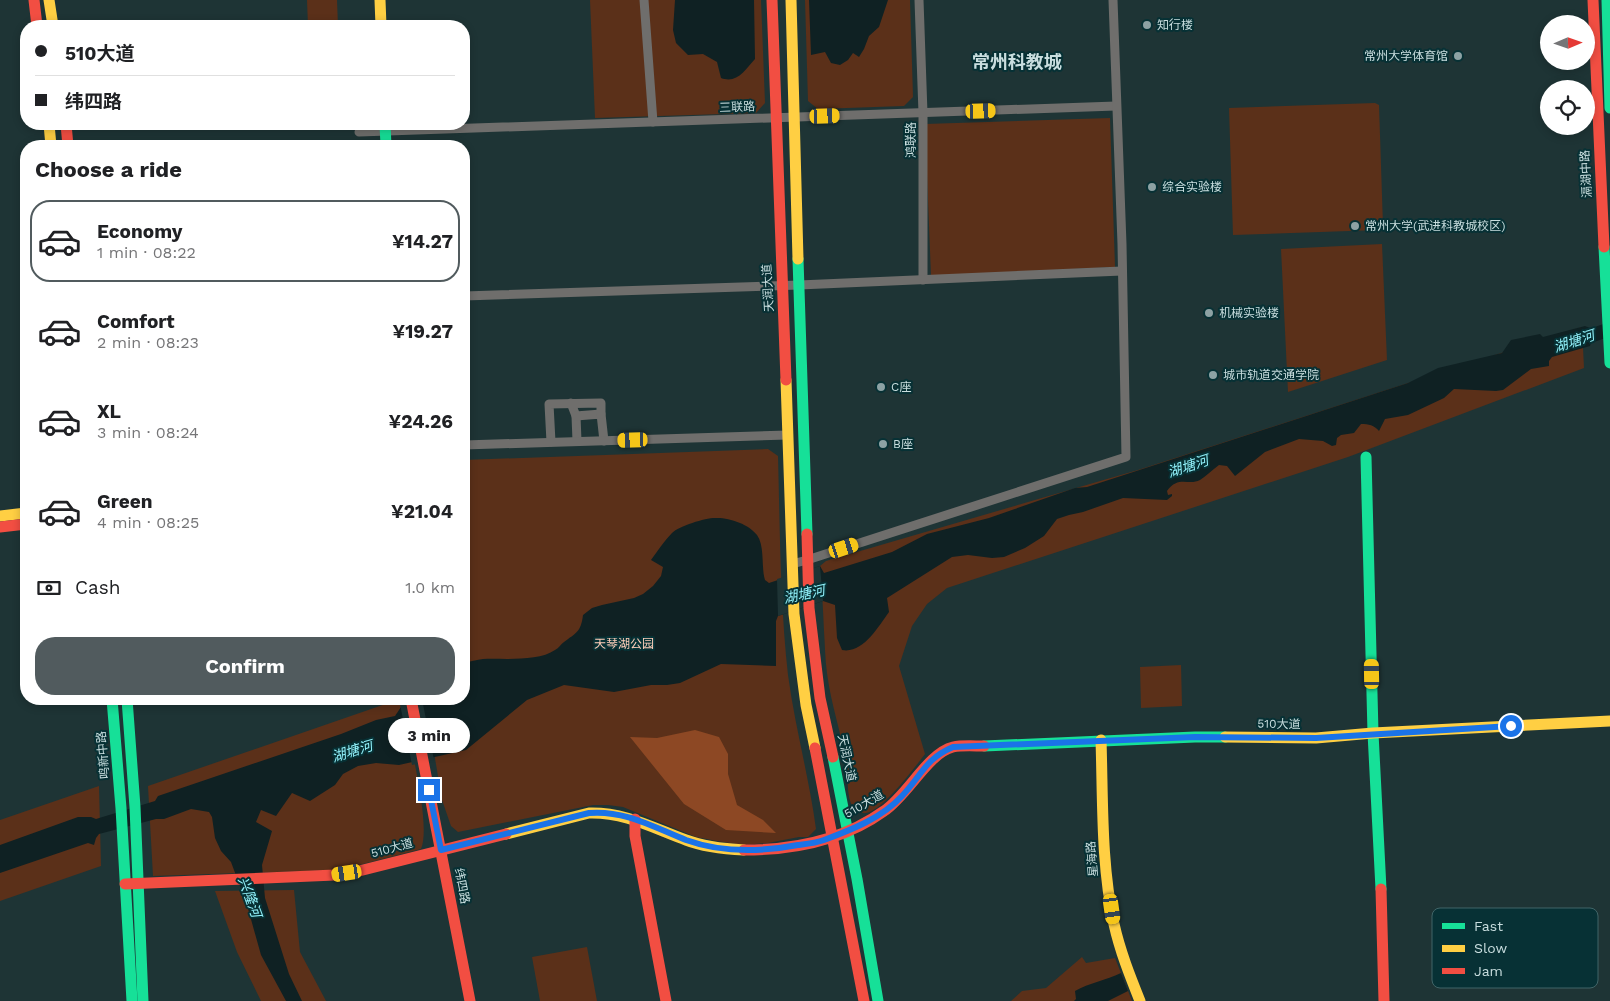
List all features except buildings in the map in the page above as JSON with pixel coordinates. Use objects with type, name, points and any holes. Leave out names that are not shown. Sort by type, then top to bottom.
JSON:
[{"type":"street","points":[[34,0],[36,20]]},
{"type":"street","points":[[49,0],[52,20]]},
{"type":"street","points":[[380,0],[381,20]]},
{"type":"street","points":[[644,0],[653,122]]},
{"type":"street","name":"天润大道","points":[[772,0],[794,614],[806,705],[832,836]]},
{"type":"street","points":[[791,0],[807,565]]},
{"type":"street","name":"鸿联路","points":[[919,0],[923,113],[924,280]]},
{"type":"street","points":[[793,569],[1126,457],[1113,0]]},
{"type":"street","name":"滆湖中路","points":[[1593,0],[1610,363]]},
{"type":"street","points":[[1607,0],[1610,108]]},
{"type":"street","name":"三联路","points":[[470,126],[653,122],[1116,106]]},
{"type":"street","name":"三联路","points":[[359,132],[372,130]]},
{"type":"street","points":[[470,296],[1122,271]]},
{"type":"street","points":[[551,442],[549,404],[604,402],[601,414],[604,441]]},
{"type":"street","points":[[571,403],[576,416],[577,442]]},
{"type":"street","points":[[576,416],[601,414]]},
{"type":"street","points":[[470,445],[788,435]]},
{"type":"street","points":[[1366,457],[1373,734],[1382,910],[1384,1001]]},
{"type":"street","points":[[0,516],[20,514]]},
{"type":"street","points":[[0,527],[20,525]]},
{"type":"street","name":"天润大道","points":[[807,565],[809,608],[820,698],[844,811],[878,1001]]},
{"type":"street","name":"鸣新中路","points":[[112,705],[121,808],[132,1001]]},
{"type":"street","points":[[127,705],[136,825],[143,1001]]},
{"type":"street","name":"纬四路","points":[[412,705],[470,1001]]},
{"type":"street","name":"510大道","points":[[125,884],[271,879],[359,872],[589,813],[605,812],[620,814],[688,840],[718,848],[740,850],[772,849],[821,841],[859,826],[888,808],[902,796],[933,758],[953,747],[1195,737],[1316,738],[1610,721]]},
{"type":"street","name":"星海路","points":[[1101,740],[1105,862],[1114,924],[1126,965],[1140,1001]]},
{"type":"street","points":[[635,819],[635,836],[666,1001]]},
{"type":"street","points":[[832,836],[864,1001]]},
{"type":"green space","points":[[307,0],[337,0],[338,20],[308,20]]},
{"type":"green space","points":[[590,0],[761,0],[765,103],[756,113],[595,118]]},
{"type":"green space","points":[[805,0],[910,0],[913,97],[904,106],[818,109],[808,101]]},
{"type":"green space","points":[[1375,103],[1379,105],[1383,226],[1378,230],[1233,235],[1229,108]]},
{"type":"green space","points":[[1110,118],[1115,267],[931,276],[925,124]]},
{"type":"green space","points":[[1382,244],[1387,360],[1288,392],[1281,249]]},
{"type":"green space","points":[[1582,327],[1584,368],[1348,457],[947,588],[927,604],[912,626],[899,666],[925,754],[896,789],[878,807],[870,812],[863,813],[853,807],[850,801],[845,755],[826,668],[820,566],[826,561],[1138,470]]},
{"type":"green space","name":"天琴湖公园","points":[[768,449],[778,456],[785,648],[794,714],[816,829],[808,837],[743,845],[717,841],[696,837],[623,807],[608,805],[593,805],[458,832],[451,826],[442,800],[426,705],[470,705],[470,460]]},
{"type":"green space","points":[[1181,665],[1182,706],[1141,708],[1140,667]]},
{"type":"green space","points":[[383,705],[401,705],[413,753],[421,799],[424,837],[421,849],[333,870],[153,876],[148,786]]},
{"type":"green space","points":[[99,786],[101,866],[0,901],[0,820]]},
{"type":"green space","points":[[294,890],[300,952],[326,1001],[261,1001],[237,952],[215,891]]},
{"type":"green space","points":[[587,947],[597,1001],[540,1001],[532,957]]},
{"type":"green space","points":[[1082,957],[1086,963],[1115,958],[1132,1001],[1011,1001],[1022,991],[1046,988]]},
{"type":"shaded area","points":[[695,730],[719,737],[728,754],[728,774],[737,805],[763,820],[776,833],[726,830],[684,804],[630,737],[657,738]]},
{"type":"water","points":[[675,0],[754,0],[755,59],[736,78],[727,79],[721,78],[717,62],[703,54],[688,55],[676,43],[673,30]]},
{"type":"water","points":[[809,0],[888,0],[879,27],[869,36],[859,57],[853,53],[848,60],[840,65],[831,63],[825,52],[811,55]]},
{"type":"water","name":"兴隆河","points":[[1585,326],[1590,328],[1591,343],[1590,346],[1552,357],[1549,361],[1549,366],[1531,369],[1503,390],[1454,389],[1444,398],[1408,415],[1385,419],[1379,431],[1371,425],[1361,424],[1354,433],[1341,435],[1337,438],[1336,445],[1332,446],[1323,441],[1299,439],[1265,452],[1235,476],[1227,466],[1219,465],[1196,482],[1175,483],[1167,491],[1168,495],[1172,494],[1172,496],[1167,500],[1123,498],[1057,519],[1044,536],[1025,548],[1004,557],[992,558],[968,555],[952,557],[887,598],[889,612],[875,632],[857,648],[842,650],[837,638],[835,605],[823,601],[778,616],[776,621],[776,666],[721,664],[680,683],[651,685],[614,692],[564,685],[527,700],[466,750],[399,765],[376,763],[358,766],[343,774],[335,785],[310,801],[292,793],[276,816],[261,810],[256,822],[272,831],[262,865],[265,898],[289,974],[302,1001],[286,1001],[261,955],[247,905],[231,862],[221,851],[215,838],[212,817],[209,812],[191,809],[164,819],[156,819],[99,834],[94,845],[88,843],[0,873],[0,845],[78,817],[96,819],[155,801],[158,796],[341,734],[376,720],[395,716],[402,705],[470,705],[470,661],[483,659],[530,658],[548,654],[577,632],[583,615],[592,608],[634,598],[653,586],[661,576],[663,567],[651,560],[672,533],[692,523],[711,518],[720,518],[738,522],[753,531],[761,545],[765,580],[769,583],[820,566],[824,573],[892,552],[927,534],[989,518],[1075,488],[1087,487],[1408,383],[1438,368],[1502,353],[1511,340],[1540,334],[1543,337]]},
{"type":"water","points":[[1121,973],[1128,991],[1108,1001],[1074,1001],[1076,999],[1075,991]]},
{"type":"pier","points":[[820,566],[823,601],[778,616],[777,579]]},
{"type":"pier","points":[[400,705],[423,705],[434,760],[412,765]]},
{"type":"waterway","name":"湖塘河","points":[[1573,342],[1610,329]]},
{"type":"traffic: fast","points":[[1607,0],[1610,108]]},
{"type":"traffic: fast","points":[[385,130],[386,140]]},
{"type":"traffic: fast","points":[[1604,247],[1610,363]]},
{"type":"traffic: fast","points":[[798,259],[807,534]]},
{"type":"traffic: fast","points":[[1366,457],[1373,733],[1381,889]]},
{"type":"traffic: fast","points":[[112,705],[121,808],[132,1001]]},
{"type":"traffic: fast","points":[[127,705],[135,807],[143,1001]]},
{"type":"traffic: fast","points":[[984,746],[1225,737]]},
{"type":"traffic: fast","points":[[833,757],[878,1001]]},
{"type":"traffic: slow","points":[[49,0],[52,20]]},
{"type":"traffic: slow","points":[[380,0],[381,20]]},
{"type":"traffic: slow","points":[[791,0],[798,259]]},
{"type":"traffic: slow","points":[[50,130],[50,140]]},
{"type":"traffic: slow","points":[[786,380],[794,614],[806,705],[815,748]]},
{"type":"traffic: slow","points":[[0,516],[20,514]]},
{"type":"traffic: slow","points":[[1225,737],[1316,738],[1373,733],[1610,721]]},
{"type":"traffic: slow","points":[[1101,740],[1103,832],[1110,901],[1119,944],[1140,1001]]},
{"type":"traffic: slow","points":[[506,834],[589,813],[602,813],[627,818],[700,844],[744,850]]},
{"type":"traffic: jam","points":[[34,0],[36,20]]},
{"type":"traffic: jam","points":[[772,0],[786,380]]},
{"type":"traffic: jam","points":[[1593,0],[1604,247]]},
{"type":"traffic: jam","points":[[67,130],[67,140]]},
{"type":"traffic: jam","points":[[0,527],[20,525]]},
{"type":"traffic: jam","points":[[807,534],[809,608],[820,698],[833,757]]},
{"type":"traffic: jam","points":[[412,705],[470,1001]]},
{"type":"traffic: jam","points":[[744,850],[762,850],[799,845],[835,836],[852,829],[869,821],[893,804],[935,757],[944,751],[957,746],[984,746]]},
{"type":"traffic: jam","points":[[815,748],[864,1001]]},
{"type":"traffic: jam","points":[[635,819],[635,836],[666,1001]]},
{"type":"traffic: jam","points":[[125,884],[335,875],[359,871],[506,834]]},
{"type":"traffic: jam","points":[[1381,889],[1384,1001]]},
{"type":"place","name":"知行楼","points":[[1147,25]]},
{"type":"place","name":"常州大学体育馆","points":[[1458,56]]},
{"type":"place","name":"综合实验楼","points":[[1152,187]]},
{"type":"place","name":"常州大学(武进科教城校区)","points":[[1355,226]]},
{"type":"place","name":"机械实验楼","points":[[1209,313]]},
{"type":"place","name":"城市轨道交通学院","points":[[1213,375]]},
{"type":"place","name":"C座","points":[[881,387]]},
{"type":"place","name":"B座","points":[[883,444]]},
{"type":"district","name":"常州科教城","points":[[1017,62]]},
{"type":"route","points":[[429,790],[441,850],[589,813],[605,812],[620,814],[688,840],[718,848],[764,850],[821,841],[859,826],[888,808],[902,796],[933,758],[953,747],[1083,740],[1195,737],[1316,738],[1511,726]]}]
